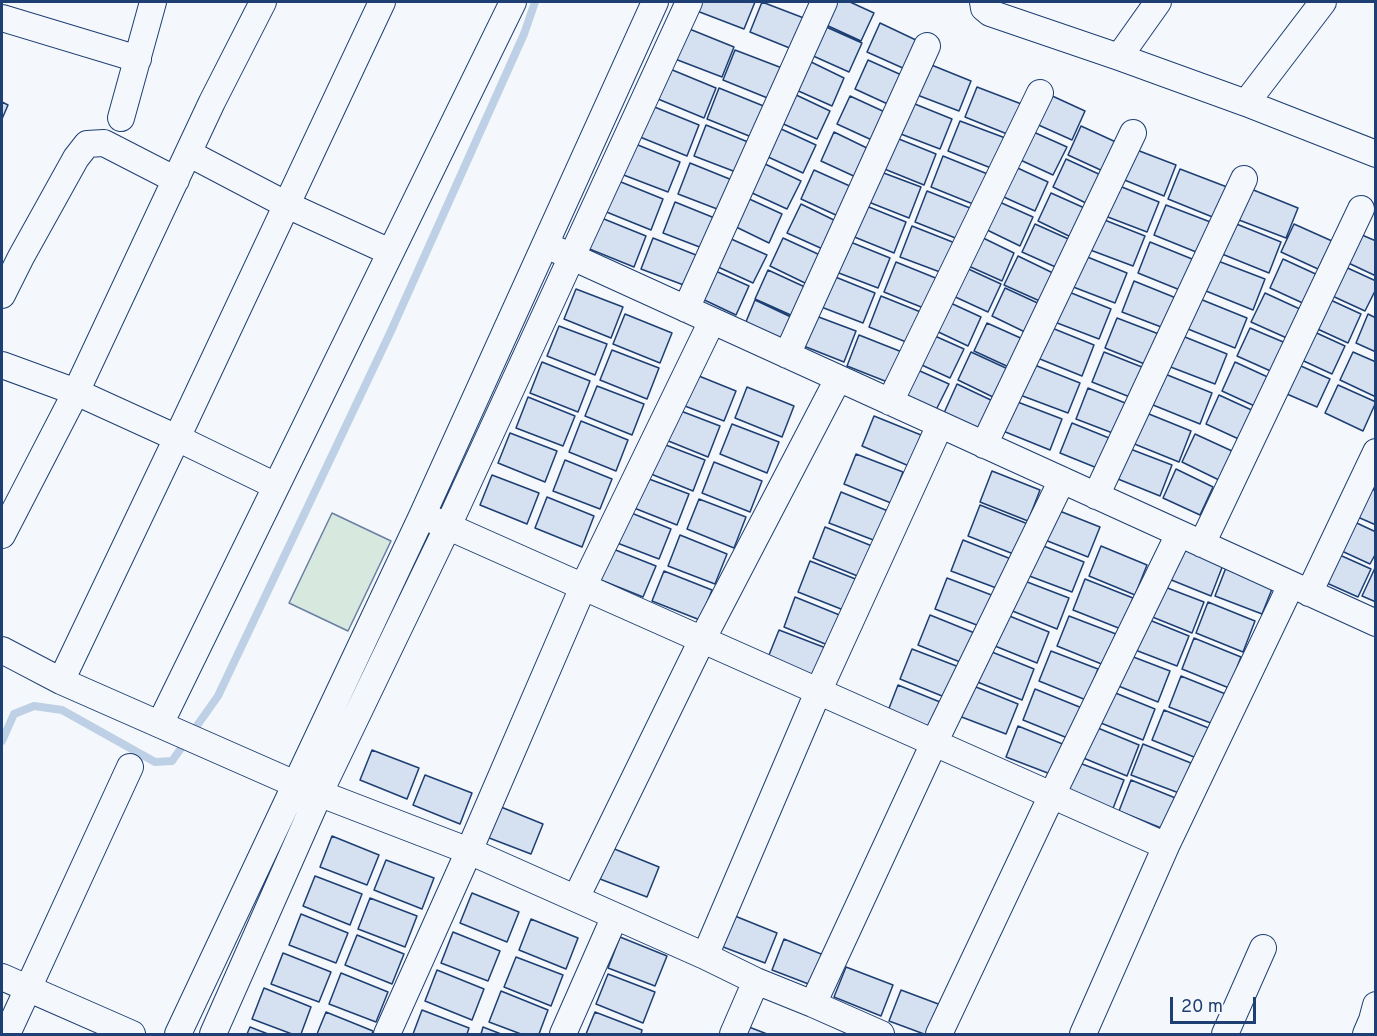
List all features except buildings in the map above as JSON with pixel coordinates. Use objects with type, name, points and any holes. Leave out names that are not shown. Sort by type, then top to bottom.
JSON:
[{"type":"street","points":[[121,118],[153,2]]},
{"type":"street","points":[[2,536],[76,392],[212,102],[263,2]]},
{"type":"street","points":[[61,681],[382,2]]},
{"type":"street","points":[[165,727],[276,486],[513,2]]},
{"type":"street","points":[[177,1035],[422,516],[655,2]]},
{"type":"street","points":[[213,1035],[320,792],[448,526],[688,2]]},
{"type":"street","points":[[686,309],[824,2]]},
{"type":"street","points":[[983,2],[984,8],[990,13],[1246,103],[1376,154]]},
{"type":"street","points":[[1119,57],[1158,2]]},
{"type":"street","points":[[1246,103],[1323,2]]},
{"type":"street","points":[[2,18],[138,59]]},
{"type":"street","points":[[787,356],[927,46]]},
{"type":"street","points":[[890,402],[1040,93]]},
{"type":"street","points":[[984,445],[1133,133]]},
{"type":"street","points":[[2,295],[76,158],[87,144],[104,144],[176,180]]},
{"type":"street","points":[[188,153],[287,205],[390,252]]},
{"type":"street","points":[[1096,496],[1244,178]]},
{"type":"street","points":[[1202,544],[1362,209]]},
{"type":"street","points":[[544,244],[1376,623]]},
{"type":"street","points":[[387,1035],[583,587],[712,321]]},
{"type":"street","points":[[2,365],[76,392],[276,486]]},
{"type":"street","points":[[576,898],[702,640],[838,378]]},
{"type":"street","points":[[705,956],[818,692],[940,425]]},
{"type":"street","points":[[1083,1035],[1166,846],[1300,589],[1376,452]]},
{"type":"street","points":[[813,1004],[934,743],[1062,480]]},
{"type":"street","points":[[422,516],[1166,846]]},
{"type":"street","points":[[939,1035],[1179,534]]},
{"type":"street","points":[[2,650],[61,681],[295,784],[469,850],[876,1033]]},
{"type":"street","points":[[7,1035],[130,767]]},
{"type":"street","points":[[562,1035],[615,916]]},
{"type":"street","points":[[1225,1035],[1263,948]]},
{"type":"street","points":[[2,977],[132,1035]]},
{"type":"street","points":[[733,1035],[756,981]]},
{"type":"street","points":[[1366,1035],[1376,1005]]},
{"type":"shaded area","points":[[332,513],[391,541],[348,631],[289,603]]},
{"type":"waterway","points":[[2,741],[14,714],[34,706],[62,710],[155,762],[172,761],[218,696],[391,331],[524,34],[535,2]]}]
